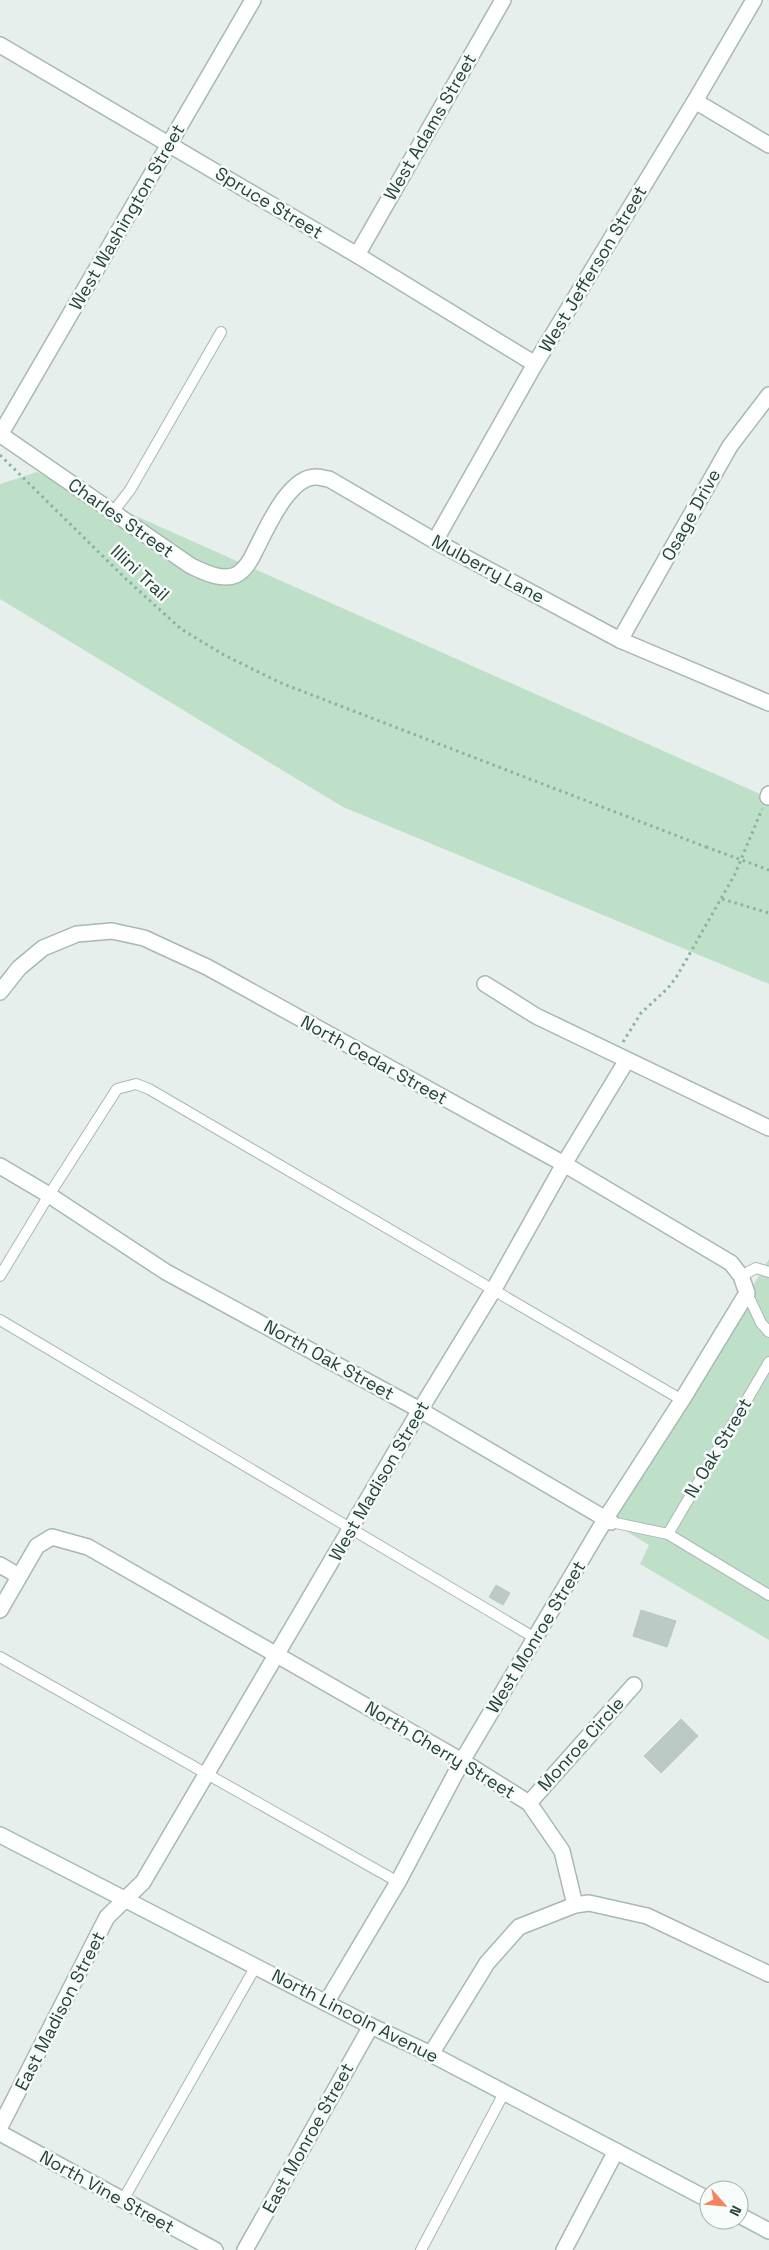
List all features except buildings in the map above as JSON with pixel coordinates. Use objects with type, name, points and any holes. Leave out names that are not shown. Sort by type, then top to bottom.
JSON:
[{"type":"street","name":"West Washington Street","points":[[0,435],[253,0]]},
{"type":"street","name":"West Adams Street","points":[[357,255],[503,0]]},
{"type":"street","name":"West Jefferson Street","points":[[435,541],[535,364],[695,101],[754,0]]},
{"type":"street","name":"Spruce Street","points":[[0,45],[357,255],[535,364]]},
{"type":"street","points":[[695,101],[769,146]]},
{"type":"street","name":"Osage Drive","points":[[620,640],[730,446],[769,395]]},
{"type":"street","name":"Charles Street","points":[[0,435],[191,566],[220,577],[236,575],[248,565]]},
{"type":"street","name":"Mulberry Lane","points":[[248,565],[278,508],[291,490],[303,480],[316,476],[329,479],[435,541],[620,640],[769,703]]},
{"type":"street","name":"North Cedar Street","points":[[0,992],[19,968],[43,948],[77,934],[112,931],[144,938],[207,967],[564,1164],[730,1263],[741,1276]]},
{"type":"street","points":[[485,984],[536,1016],[769,1128]]},
{"type":"street","name":"West Madison Street","points":[[125,1899],[143,1882],[205,1773],[420,1410],[494,1289],[622,1057]]},
{"type":"street","name":"North Oak Street","points":[[0,1166],[49,1195],[166,1272],[420,1410],[608,1520]]},
{"type":"street","points":[[741,1276],[747,1293]]},
{"type":"street","name":"West Monroe Street","points":[[326,2002],[398,1882],[462,1761],[535,1638],[747,1293]]},
{"type":"street","name":"North Cherry Street","points":[[19,1576],[36,1546],[52,1537],[70,1540],[88,1547],[462,1761],[529,1803],[562,1851],[576,1905]]},
{"type":"street","points":[[0,1565],[19,1576],[0,1610]]},
{"type":"street","name":"Monroe Circle","points":[[529,1803],[634,1685]]},
{"type":"street","name":"North Lincoln Avenue","points":[[0,1836],[371,2026],[432,2054],[699,2195]]},
{"type":"street","name":"East Madison Street","points":[[0,2127],[107,1917],[125,1899]]},
{"type":"street","points":[[432,2054],[487,1964],[519,1927],[576,1905],[589,1903],[647,1916],[769,1974]]},
{"type":"street","name":"East Monroe Street","points":[[244,2250],[371,2026]]},
{"type":"street","name":"North Vine Street","points":[[0,2133],[215,2250]]},
{"type":"street","points":[[564,2250],[616,2151]]},
{"type":"street","points":[[749,2220],[769,2231]]},
{"type":"lane","points":[[113,512],[130,490],[220,332]]},
{"type":"lane","points":[[0,1276],[117,1089],[136,1084],[149,1089],[682,1400]]},
{"type":"lane","points":[[741,1276],[756,1268],[769,1272]]},
{"type":"lane","points":[[747,1293],[761,1322],[769,1332]]},
{"type":"lane","points":[[0,1320],[350,1530],[535,1638]]},
{"type":"lane","name":"N. Oak Street","points":[[668,1534],[769,1362]]},
{"type":"lane","name":"North Oak Street","points":[[608,1520],[668,1534],[769,1595]]},
{"type":"lane","points":[[0,1657],[398,1882]]},
{"type":"lane","points":[[123,2200],[256,1966]]},
{"type":"lane","points":[[421,2250],[504,2093]]},
{"type":"path","name":"Illini Trail","points":[[0,456],[125,578],[181,629],[224,655],[282,683],[769,870]]},
{"type":"path","points":[[622,1057],[641,1013],[668,988],[677,976],[722,899],[735,874],[768,796]]},
{"type":"path","points":[[722,899],[769,913]]},
{"type":"green space","points":[[37,472],[769,798],[769,984],[343,807],[0,599],[0,484]]},
{"type":"green space","points":[[769,1259],[769,1640],[640,1564],[649,1545],[611,1522]]}]
